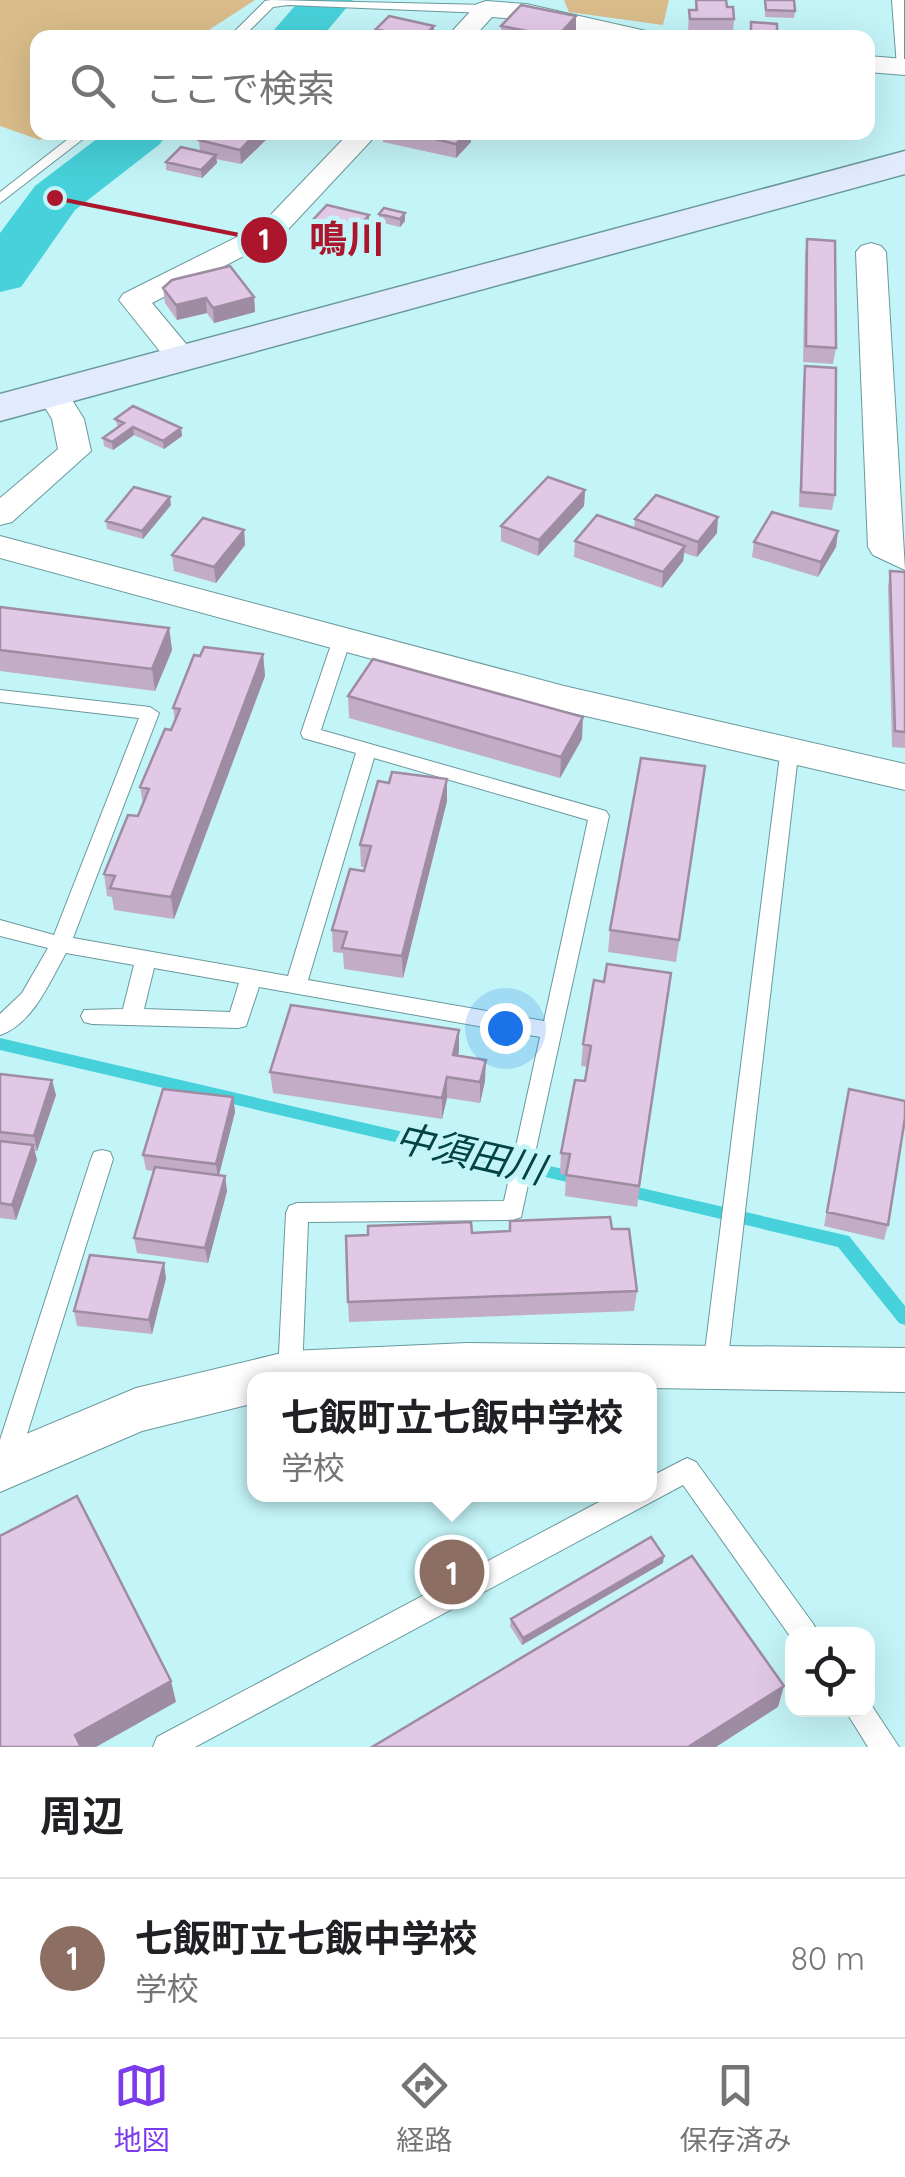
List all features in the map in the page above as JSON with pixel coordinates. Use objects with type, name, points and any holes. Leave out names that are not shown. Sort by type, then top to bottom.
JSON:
[{"type":"street","points":[[466,30],[486,9],[526,12],[609,30]]},
{"type":"street","points":[[875,65],[904,67]]},
{"type":"street","points":[[181,357],[134,300],[271,230],[358,140]]},
{"type":"street","points":[[0,408],[905,162]]},
{"type":"street","points":[[871,252],[885,547],[905,558]]},
{"type":"street","points":[[0,515],[75,451],[68,419],[53,394]]},
{"type":"street","points":[[0,548],[244,609],[641,721],[905,777]]},
{"type":"street","points":[[354,1372],[468,1364],[905,1370]]},
{"type":"street","points":[[2,1468],[136,1410],[247,1383]]},
{"type":"lane","points":[[898,0],[904,67]]},
{"type":"lane","points":[[242,30],[269,4],[355,2],[486,9]]},
{"type":"lane","points":[[0,199],[76,140]]},
{"type":"lane","points":[[270,1372],[296,1213],[513,1210],[599,816],[310,733],[342,639]]},
{"type":"lane","points":[[0,696],[150,713],[60,944],[29,999],[0,1027]]},
{"type":"lane","points":[[296,986],[366,749]]},
{"type":"lane","points":[[715,1368],[789,755]]},
{"type":"lane","points":[[0,928],[60,944],[552,1031]]},
{"type":"lane","points":[[132,1017],[146,960]]},
{"type":"lane","points":[[92,1016],[238,1020],[251,978]]},
{"type":"lane","points":[[2,1468],[102,1159]]},
{"type":"lane","points":[[657,1486],[687,1470],[799,1627]]},
{"type":"lane","points":[[167,1747],[625,1502]]},
{"type":"lane","points":[[863,1717],[885,1747]]},
{"type":"shaded area","points":[[0,0],[255,0],[209,30],[30,30],[30,136],[0,126]]},
{"type":"shaded area","points":[[564,0],[669,0],[663,25],[569,12]]},
{"type":"building","points":[[696,0],[726,0],[727,7],[733,7],[734,19],[690,19],[689,10],[697,10]]},
{"type":"building","points":[[765,0],[794,0],[795,11],[766,10]]},
{"type":"building","points":[[521,5],[576,16],[563,30],[501,26]]},
{"type":"building","points":[[389,16],[434,26],[430,30],[376,29]]},
{"type":"building","points":[[751,22],[777,24],[777,30],[751,30]]},
{"type":"building","points":[[199,140],[249,140],[240,150]]},
{"type":"building","points":[[181,147],[216,155],[201,170],[166,162]]},
{"type":"building","points":[[327,205],[369,215],[352,234],[309,224]]},
{"type":"building","points":[[384,208],[405,213],[400,219],[379,214]]},
{"type":"building","points":[[807,239],[835,241],[836,348],[806,346]]},
{"type":"building","points":[[230,266],[254,297],[213,308],[206,298],[176,305],[163,288],[172,280]]},
{"type":"building","points":[[805,366],[836,368],[835,495],[801,492]]},
{"type":"building","points":[[133,406],[181,428],[163,441],[133,427],[112,442],[103,438],[124,423],[115,419]]},
{"type":"building","points":[[548,477],[585,490],[539,540],[501,526]]},
{"type":"building","points":[[134,487],[170,497],[142,531],[106,521]]},
{"type":"building","points":[[656,495],[718,517],[698,542],[635,519]]},
{"type":"building","points":[[772,512],[838,531],[821,562],[754,542]]},
{"type":"building","points":[[597,515],[685,546],[663,572],[575,541]]},
{"type":"building","points":[[203,518],[244,530],[214,567],[172,555]]},
{"type":"building","points":[[890,571],[905,572],[905,732],[895,731]]},
{"type":"building","points":[[0,607],[169,628],[152,669],[0,650]]},
{"type":"building","points":[[204,647],[263,654],[171,897],[110,888],[115,876],[104,874],[128,815],[138,816],[149,789],[140,787],[165,729],[171,730],[180,709],[173,708],[194,655],[200,656]]},
{"type":"building","points":[[373,659],[583,717],[561,757],[348,696]]},
{"type":"building","points":[[641,758],[705,766],[679,940],[610,930]]},
{"type":"building","points":[[392,772],[447,779],[402,956],[342,948],[347,932],[332,930],[350,869],[364,871],[371,846],[360,845],[378,781],[389,783]]},
{"type":"building","points":[[607,964],[671,973],[639,1186],[566,1175],[570,1154],[561,1153],[575,1080],[585,1081],[591,1046],[583,1044],[594,980],[604,982]]},
{"type":"building","points":[[291,1005],[459,1030],[453,1055],[486,1060],[480,1082],[447,1077],[442,1098],[270,1072]]},
{"type":"building","points":[[0,1074],[52,1080],[34,1136],[0,1132]]},
{"type":"building","points":[[163,1089],[233,1097],[216,1164],[143,1155]]},
{"type":"building","points":[[849,1089],[905,1101],[888,1225],[827,1212]]},
{"type":"building","points":[[0,1141],[33,1145],[12,1205],[0,1203]]},
{"type":"building","points":[[155,1167],[225,1176],[205,1248],[134,1238]]},
{"type":"building","points":[[610,1217],[612,1229],[629,1229],[637,1291],[348,1302],[346,1236],[368,1235],[368,1226],[471,1222],[472,1233],[510,1231],[510,1221]]},
{"type":"building","points":[[90,1255],[164,1263],[149,1320],[74,1311]]},
{"type":"building","points":[[77,1496],[171,1681],[75,1735],[81,1747],[0,1747],[0,1536]]},
{"type":"building","points":[[651,1537],[664,1556],[523,1638],[511,1619]]},
{"type":"building","points":[[692,1556],[784,1686],[688,1747],[372,1747]]},
{"type":"waterway","points":[[300,30],[328,0]]},
{"type":"waterway","points":[[0,274],[55,198],[131,140]]},
{"type":"waterway","name":"中須田川","points":[[0,1044],[584,1180]]},
{"type":"waterway","name":"中須田川","points":[[624,1190],[843,1241],[905,1318]]},
{"type":"place","name":"鳴川","points":[[55,198]]},
{"type":"place","name":"七飯町立七飯中学校","points":[[452,1572]]}]
